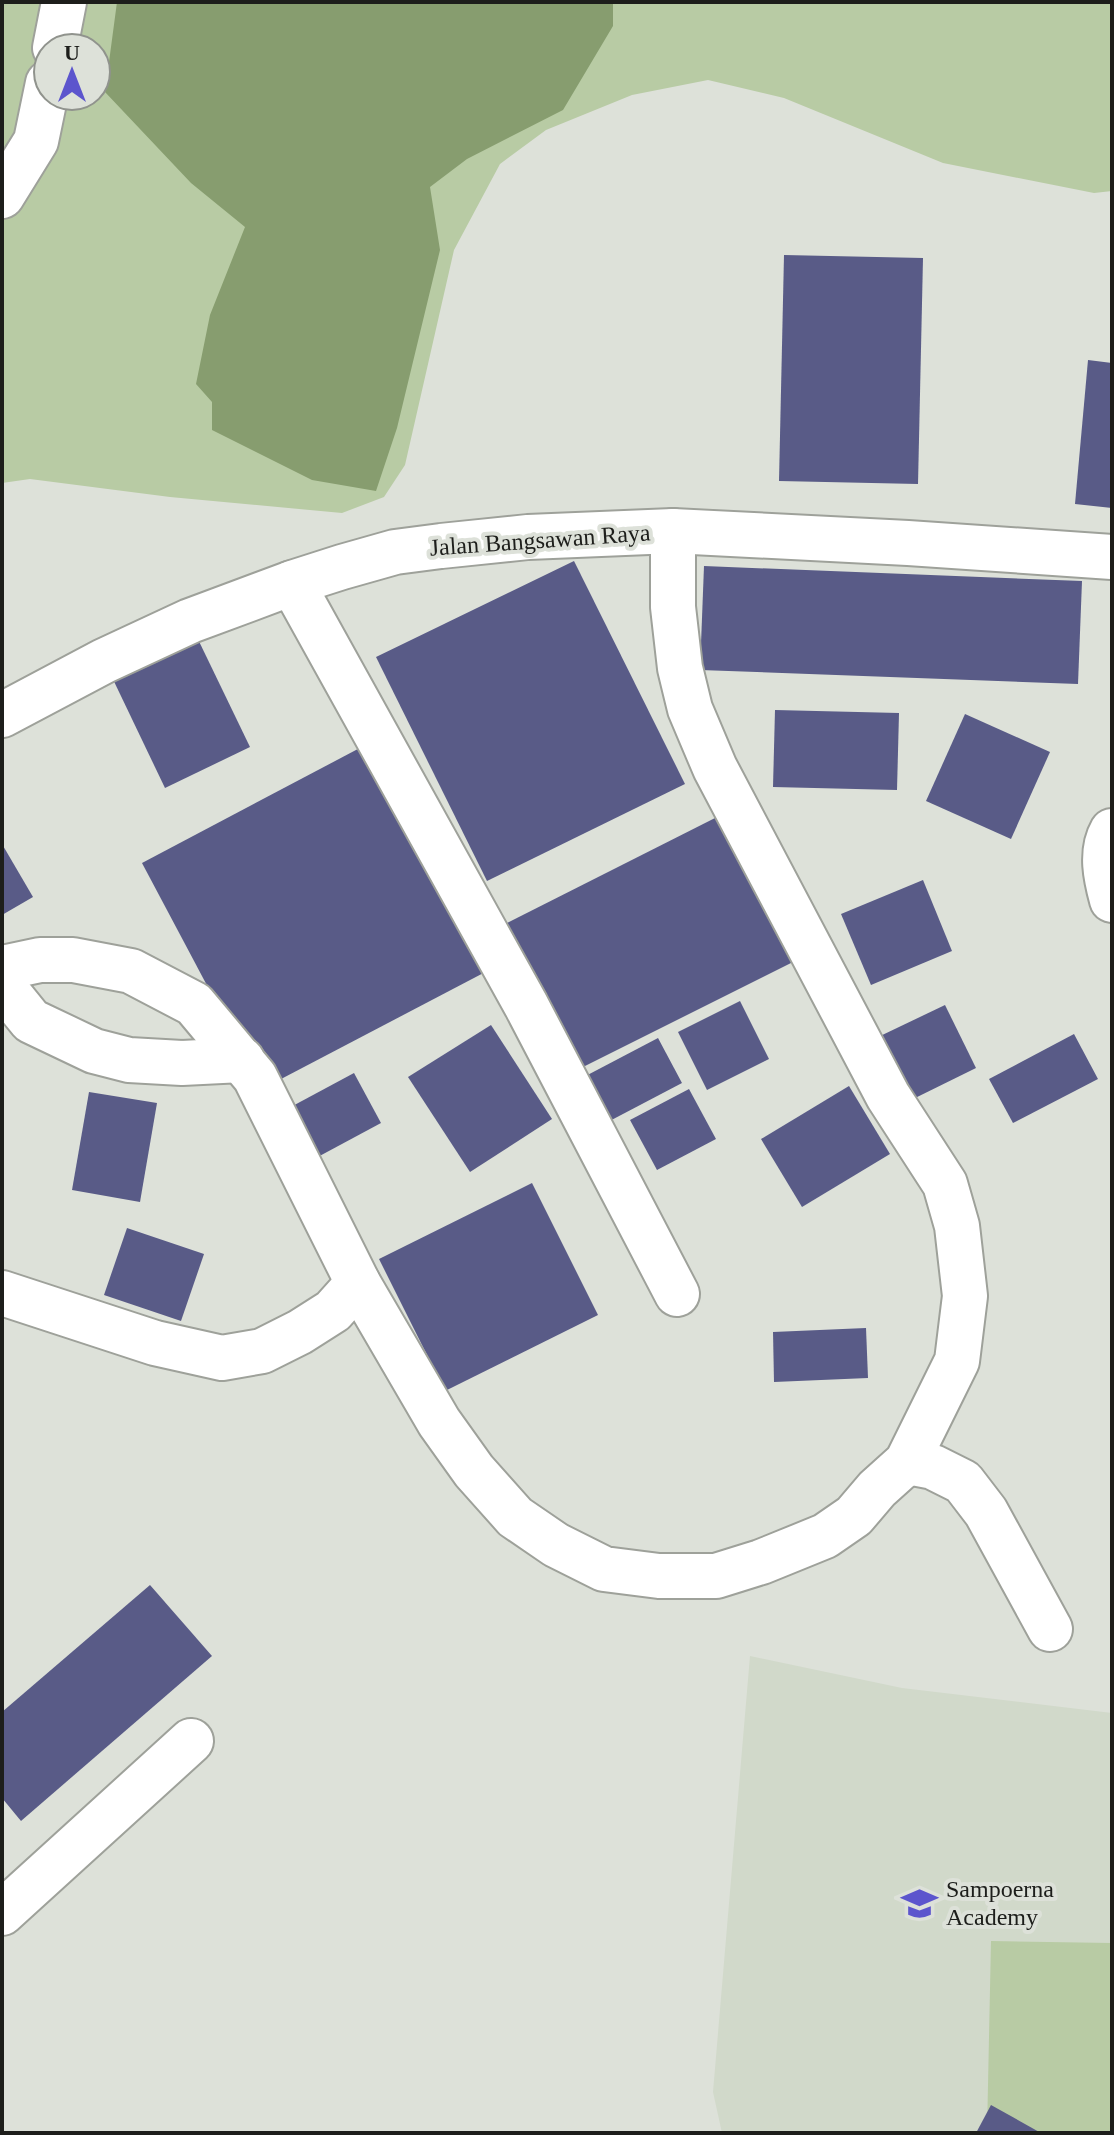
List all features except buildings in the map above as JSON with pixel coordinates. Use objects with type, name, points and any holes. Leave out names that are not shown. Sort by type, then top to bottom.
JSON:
[{"type":"street","points":[[58,32],[64,2]]},
{"type":"street","points":[[2,196],[36,141],[42,112]]},
{"type":"street","points":[[2,968],[40,960],[73,960],[131,971],[194,1004],[255,1077],[358,1283],[439,1422],[474,1471],[515,1517],[556,1545],[604,1569],[659,1576],[716,1576],[825,1536],[854,1516],[877,1489],[907,1462],[957,1361],[965,1296],[957,1226],[945,1184],[888,1096],[715,768],[690,709],[680,668],[673,607],[673,531]]},
{"type":"street","name":"Jalan Bangsawan Raya","points":[[2,715],[104,661],[190,621],[292,583],[395,552],[528,537],[673,531],[1112,557]]},
{"type":"street","points":[[292,583],[526,1005],[677,1294]]},
{"type":"street","points":[[1112,831],[1104,850],[1112,900]]},
{"type":"street","points":[[2,975],[10,995],[31,1021],[94,1051],[129,1060],[182,1063],[242,1060]]},
{"type":"street","points":[[2,1293],[155,1343],[222,1358],[262,1351],[300,1332],[333,1311],[358,1283]]},
{"type":"street","points":[[907,1462],[933,1467],[963,1482],[986,1512],[1050,1629]]},
{"type":"street","points":[[2,1913],[191,1741]]},
{"type":"shaded area","points":[[2,2],[1112,2],[1112,191],[1094,193],[943,163],[784,98],[708,80],[632,95],[546,130],[500,164],[454,250],[405,465],[384,497],[342,513],[170,497],[30,479],[2,483]]},
{"type":"shaded area","points":[[117,2],[613,2],[613,26],[563,110],[467,159],[430,187],[440,250],[397,428],[376,491],[312,480],[212,430],[212,402],[196,384],[210,315],[245,227],[191,183],[112,99],[112,40]]},
{"type":"shaded area","name":"Sampoerna Academy","points":[[750,1656],[902,1688],[1112,1713],[1112,2133],[722,2133],[713,2092]]},
{"type":"shaded area","points":[[991,1941],[1112,1943],[1112,2133],[987,2133]]},
{"type":"place","name":"Sampoerna Academy","points":[[920,1903]]}]
